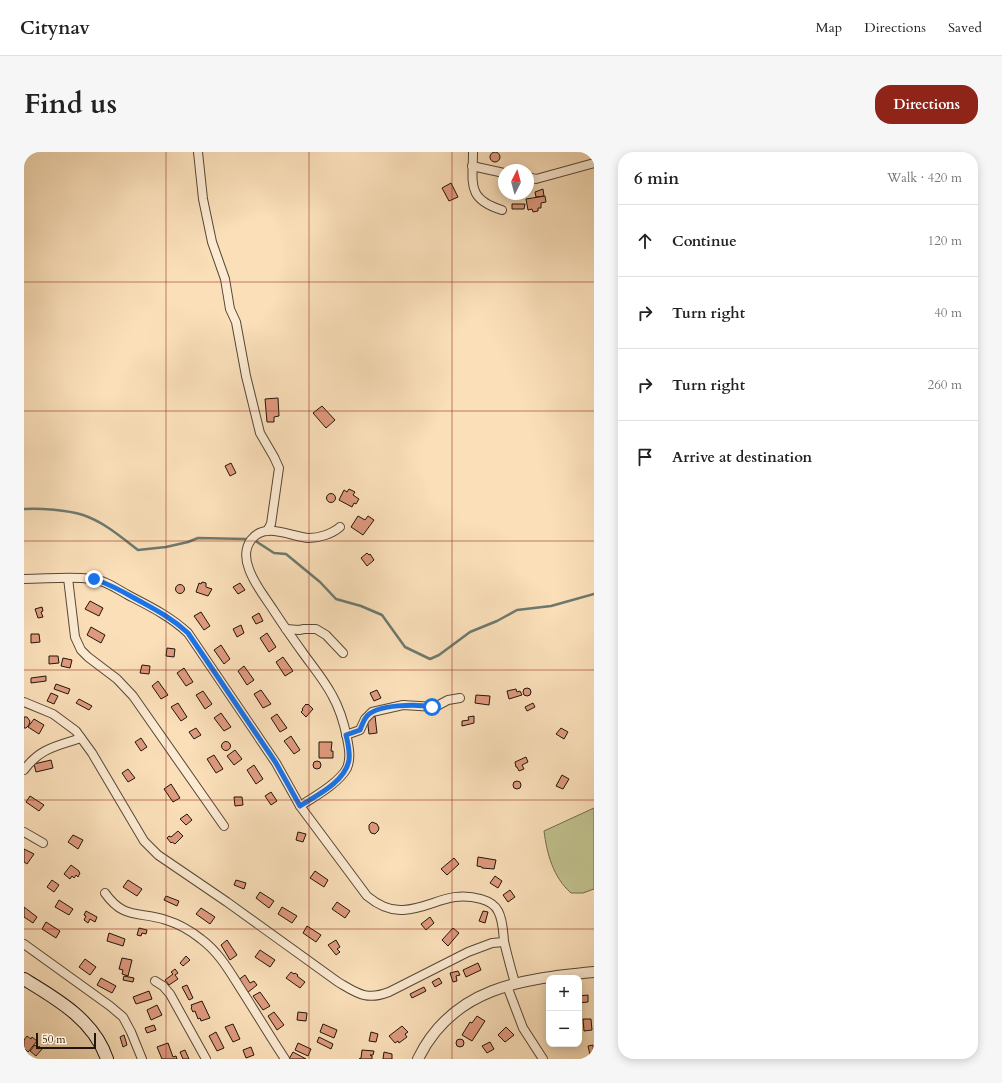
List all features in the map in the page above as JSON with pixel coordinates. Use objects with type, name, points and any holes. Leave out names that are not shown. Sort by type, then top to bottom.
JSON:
[{"type":"main road","points":[[24,979],[63,1003],[77,1015],[91,1030],[100,1043],[107,1059]]},
{"type":"street","points":[[198,152],[203,199],[212,242],[225,279],[230,309],[236,322],[246,376],[260,433],[279,468],[271,524],[267,531]]},
{"type":"street","points":[[473,152],[473,186],[479,198],[489,206],[502,210]]},
{"type":"street","points":[[534,178],[594,163]]},
{"type":"street","points":[[472,166],[498,172]]},
{"type":"street","points":[[300,806],[332,784],[347,768],[349,759],[343,718],[333,696],[264,596],[248,568],[246,554],[250,541],[254,536],[267,531],[278,531],[307,538],[314,538],[332,532],[340,527]]},
{"type":"street","points":[[68,578],[75,637],[81,650],[88,657],[117,678],[133,696],[224,826]]},
{"type":"street","points":[[24,580],[68,578],[94,579],[105,582],[166,615],[188,633],[276,763],[300,806],[360,887],[374,902],[392,909],[404,910],[451,897],[468,896],[488,901],[494,906],[503,926],[511,985],[524,1028],[543,1059]]},
{"type":"street","points":[[286,629],[316,629],[326,635],[343,653]]},
{"type":"street","points":[[346,735],[360,730],[365,719],[372,712],[403,705],[432,707],[448,700],[460,698]]},
{"type":"street","points":[[24,702],[37,706],[61,719],[76,731],[114,790],[141,836],[158,855],[227,902],[338,982],[358,994],[365,996],[379,996],[468,952],[492,943],[504,942]]},
{"type":"street","points":[[24,770],[31,760],[41,752],[81,738]]},
{"type":"street","points":[[24,832],[43,843]]},
{"type":"street","points":[[105,893],[121,910],[131,914],[166,920],[182,927],[202,939],[220,956],[285,1059]]},
{"type":"street","points":[[24,944],[123,1017],[142,1059]]},
{"type":"street","points":[[418,1059],[423,1048],[444,1020],[472,1000],[511,985],[594,972]]},
{"type":"street","points":[[155,981],[163,986],[170,994],[206,1059]]},
{"type":"green space","points":[[594,808],[594,889],[583,893],[571,893],[555,872],[549,857],[544,831]]},
{"type":"building","points":[[493,152],[497,152],[499,153],[499,161],[493,162],[490,159],[490,155]]},
{"type":"building","points":[[451,183],[458,197],[449,201],[442,188]]},
{"type":"building","points":[[543,189],[544,196],[536,197],[535,192]]},
{"type":"building","points":[[545,196],[546,202],[541,203],[541,208],[538,208],[538,211],[533,212],[532,209],[528,210],[526,200],[534,200],[534,198]]},
{"type":"building","points":[[512,204],[525,204],[524,209],[512,209]]},
{"type":"building","points":[[278,398],[279,416],[274,417],[274,422],[267,422],[265,399]]},
{"type":"building","points":[[322,406],[335,420],[326,428],[313,413]]},
{"type":"building","points":[[231,463],[236,473],[230,476],[225,466]]},
{"type":"building","points":[[349,489],[355,492],[353,495],[359,499],[352,507],[339,500],[344,490],[347,492]]},
{"type":"building","points":[[331,493],[336,498],[331,503],[326,498]]},
{"type":"building","points":[[358,516],[365,520],[368,516],[374,520],[363,535],[351,527]]},
{"type":"building","points":[[367,553],[369,555],[370,554],[374,560],[367,566],[361,558]]},
{"type":"building","points":[[202,582],[206,583],[206,587],[212,589],[208,596],[196,592],[199,583],[201,584]]},
{"type":"building","points":[[240,583],[245,590],[238,594],[233,587]]},
{"type":"building","points":[[178,585],[182,585],[184,589],[182,593],[178,593],[176,591],[176,587]]},
{"type":"building","points":[[90,601],[103,608],[99,616],[85,609]]},
{"type":"building","points":[[42,607],[43,611],[41,612],[43,617],[38,618],[35,609]]},
{"type":"building","points":[[201,612],[210,626],[204,630],[194,616]]},
{"type":"building","points":[[259,613],[263,621],[256,624],[252,617]]},
{"type":"building","points":[[241,625],[244,633],[237,637],[233,629]]},
{"type":"building","points":[[91,627],[105,635],[101,643],[87,635]]},
{"type":"building","points":[[267,633],[276,647],[269,652],[260,638]]},
{"type":"building","points":[[31,634],[39,634],[40,642],[31,643]]},
{"type":"building","points":[[221,645],[230,659],[224,664],[214,650]]},
{"type":"building","points":[[167,648],[175,649],[174,657],[166,656]]},
{"type":"building","points":[[49,656],[58,656],[59,663],[49,664]]},
{"type":"building","points":[[283,657],[293,671],[285,676],[276,662]]},
{"type":"building","points":[[63,658],[72,660],[70,668],[61,666]]},
{"type":"building","points":[[142,665],[150,666],[149,674],[140,673]]},
{"type":"building","points":[[244,666],[254,680],[247,685],[238,671]]},
{"type":"building","points":[[184,668],[193,682],[186,686],[177,673]]},
{"type":"building","points":[[46,676],[46,681],[31,683],[31,678]]},
{"type":"building","points":[[158,681],[168,695],[161,699],[152,686]]},
{"type":"building","points":[[56,684],[70,689],[68,694],[54,689]]},
{"type":"building","points":[[525,688],[529,688],[531,692],[529,696],[525,696],[523,694],[523,690]]},
{"type":"building","points":[[516,689],[517,692],[520,691],[522,695],[509,699],[507,691]]},
{"type":"building","points":[[261,690],[271,704],[263,708],[254,694]]},
{"type":"building","points":[[377,690],[381,698],[374,701],[370,693]]},
{"type":"building","points":[[203,691],[212,704],[205,709],[196,695]]},
{"type":"building","points":[[51,693],[58,696],[54,704],[47,701]]},
{"type":"building","points":[[476,695],[490,696],[489,705],[475,703]]},
{"type":"building","points":[[79,699],[92,706],[89,710],[76,703]]},
{"type":"building","points":[[178,703],[187,717],[181,721],[171,707]]},
{"type":"building","points":[[533,703],[535,707],[527,711],[525,707]]},
{"type":"building","points":[[306,704],[313,709],[306,717],[301,712]]},
{"type":"building","points":[[221,713],[231,727],[224,731],[214,718]]},
{"type":"building","points":[[277,714],[287,728],[280,732],[271,718]]},
{"type":"building","points":[[375,716],[377,733],[369,734],[367,717]]},
{"type":"building","points":[[474,716],[474,723],[462,726],[462,721],[469,720],[468,717]]},
{"type":"building","points":[[24,717],[27,717],[30,721],[26,728],[24,728]]},
{"type":"building","points":[[34,719],[44,725],[39,734],[28,727]]},
{"type":"building","points":[[196,728],[201,735],[194,739],[189,732]]},
{"type":"building","points":[[561,728],[568,732],[564,739],[556,734]]},
{"type":"building","points":[[291,736],[300,750],[294,754],[284,741]]},
{"type":"building","points":[[141,738],[147,747],[141,751],[135,742]]},
{"type":"building","points":[[224,742],[228,742],[230,746],[228,750],[224,750],[222,748],[222,744]]},
{"type":"building","points":[[319,742],[332,742],[331,751],[333,751],[333,758],[319,758]]},
{"type":"building","points":[[235,750],[242,759],[234,765],[227,756]]},
{"type":"building","points":[[214,755],[223,769],[216,773],[207,759]]},
{"type":"building","points":[[526,757],[528,762],[522,765],[524,769],[519,771],[515,762]]},
{"type":"building","points":[[51,760],[53,768],[36,772],[34,764]]},
{"type":"building","points":[[315,761],[319,761],[321,765],[319,769],[315,769],[313,767],[313,763]]},
{"type":"building","points":[[254,765],[263,779],[256,784],[247,770]]},
{"type":"building","points":[[128,769],[135,778],[128,782],[122,773]]},
{"type":"building","points":[[562,775],[569,779],[563,789],[556,786]]},
{"type":"building","points":[[515,781],[519,781],[521,785],[519,789],[515,789],[513,787],[513,783]]},
{"type":"building","points":[[171,784],[180,798],[173,802],[164,789]]},
{"type":"building","points":[[271,792],[277,801],[271,805],[265,796]]},
{"type":"building","points":[[30,796],[44,805],[39,811],[26,802]]},
{"type":"building","points":[[234,797],[242,797],[243,805],[235,806]]},
{"type":"building","points":[[187,814],[192,820],[186,825],[180,819]]},
{"type":"building","points":[[372,822],[377,824],[379,828],[375,834],[371,833],[369,829],[369,825]]},
{"type":"building","points":[[178,831],[183,836],[175,844],[172,842],[171,843],[167,838],[169,836],[171,837]]},
{"type":"building","points":[[298,832],[306,834],[303,842],[296,840]]},
{"type":"building","points":[[73,835],[83,840],[78,849],[68,842]]},
{"type":"building","points":[[24,849],[34,854],[27,864],[24,862]]},
{"type":"building","points":[[478,857],[496,860],[494,869],[477,866]]},
{"type":"building","points":[[454,858],[459,864],[447,875],[441,869]]},
{"type":"building","points":[[71,865],[80,873],[78,877],[76,875],[74,878],[72,876],[70,879],[64,874]]},
{"type":"building","points":[[315,871],[328,880],[324,887],[310,878]]},
{"type":"building","points":[[495,876],[502,881],[498,888],[490,883]]},
{"type":"building","points":[[52,880],[59,885],[54,892],[47,887]]},
{"type":"building","points":[[128,880],[142,889],[137,896],[123,887]]},
{"type":"building","points":[[236,880],[246,883],[244,889],[234,885]]},
{"type":"building","points":[[510,890],[515,897],[508,902],[503,895]]},
{"type":"building","points":[[260,892],[274,901],[269,908],[256,898]]},
{"type":"building","points":[[166,896],[179,901],[177,906],[164,900]]},
{"type":"building","points":[[59,900],[73,909],[69,915],[55,907]]},
{"type":"building","points":[[337,902],[350,911],[345,918],[332,909]]},
{"type":"building","points":[[24,907],[37,917],[33,923],[24,917]]},
{"type":"building","points":[[282,907],[297,916],[292,923],[278,914]]},
{"type":"building","points":[[201,908],[215,917],[210,924],[196,914]]},
{"type":"building","points":[[86,911],[97,917],[95,922],[90,919],[88,923],[84,920]]},
{"type":"building","points":[[483,911],[488,912],[485,923],[479,921]]},
{"type":"building","points":[[430,917],[434,923],[426,930],[421,924]]},
{"type":"building","points":[[46,922],[60,931],[56,938],[42,929]]},
{"type":"building","points":[[307,926],[321,935],[316,942],[303,933]]},
{"type":"building","points":[[139,928],[147,930],[146,934],[142,933],[141,936],[137,935]]},
{"type":"building","points":[[453,928],[459,933],[448,946],[442,940]]},
{"type":"building","points":[[109,933],[125,939],[123,946],[107,941]]},
{"type":"building","points":[[227,940],[237,955],[230,960],[221,945]]},
{"type":"building","points":[[336,940],[340,947],[337,949],[340,952],[336,955],[328,945]]},
{"type":"building","points":[[260,950],[275,960],[270,967],[255,957]]},
{"type":"building","points":[[186,956],[190,960],[183,966],[180,963]]},
{"type":"building","points":[[122,958],[132,960],[128,976],[122,974],[123,970],[119,969]]},
{"type":"building","points":[[85,959],[96,967],[90,975],[79,967]]},
{"type":"building","points":[[478,963],[481,970],[466,977],[463,970]]},
{"type":"building","points":[[175,969],[178,973],[175,975],[178,979],[169,985],[165,980],[173,974],[171,972]]},
{"type":"building","points":[[458,971],[460,975],[456,976],[457,981],[453,982],[450,973]]},
{"type":"building","points":[[291,972],[298,975],[297,976],[305,982],[300,988],[286,978]]},
{"type":"building","points":[[245,975],[250,983],[254,981],[257,985],[247,993],[237,981]]},
{"type":"building","points":[[124,976],[134,978],[133,982],[123,980]]},
{"type":"building","points":[[101,978],[116,986],[112,993],[97,985]]},
{"type":"building","points":[[439,978],[442,983],[435,987],[432,982]]},
{"type":"building","points":[[187,985],[193,998],[189,1000],[182,987]]},
{"type":"building","points":[[424,987],[426,991],[412,998],[410,994]]},
{"type":"building","points":[[149,991],[152,999],[136,1004],[133,997]]},
{"type":"building","points":[[260,992],[270,1006],[263,1010],[253,996]]},
{"type":"building","points":[[588,995],[588,1002],[582,1003],[582,996]]},
{"type":"building","points":[[202,1001],[210,1018],[201,1021],[200,1018],[198,1019],[195,1011],[193,1012],[191,1005]]},
{"type":"building","points":[[157,1005],[162,1015],[151,1020],[147,1010]]},
{"type":"building","points":[[274,1012],[284,1025],[277,1030],[268,1016]]},
{"type":"building","points":[[298,1012],[307,1013],[306,1021],[297,1020]]},
{"type":"building","points":[[477,1016],[485,1021],[472,1041],[462,1035],[470,1022],[472,1023]]},
{"type":"building","points":[[583,1019],[591,1019],[592,1030],[584,1031]]},
{"type":"building","points":[[233,1024],[240,1039],[233,1042],[225,1027]]},
{"type":"building","points":[[323,1024],[337,1030],[334,1038],[320,1032]]},
{"type":"building","points":[[154,1025],[156,1030],[147,1033],[145,1028]]},
{"type":"building","points":[[402,1026],[408,1032],[405,1034],[407,1037],[399,1043],[398,1041],[395,1043],[389,1036]]},
{"type":"building","points":[[506,1027],[514,1035],[505,1042],[498,1035]]},
{"type":"building","points":[[216,1032],[224,1048],[217,1051],[209,1036]]},
{"type":"building","points":[[371,1032],[378,1034],[376,1042],[369,1041]]},
{"type":"building","points":[[124,1035],[127,1045],[123,1047],[120,1037]]},
{"type":"building","points":[[27,1036],[31,1039],[32,1037],[37,1041],[28,1052],[24,1048],[24,1040]]},
{"type":"building","points":[[319,1037],[333,1044],[331,1049],[317,1042]]},
{"type":"building","points":[[458,1039],[462,1039],[464,1043],[462,1047],[458,1047],[456,1045],[456,1041]]},
{"type":"building","points":[[490,1042],[494,1049],[487,1053],[482,1046]]},
{"type":"building","points":[[168,1043],[173,1057],[176,1056],[177,1059],[162,1059],[157,1047]]},
{"type":"building","points":[[298,1043],[311,1049],[308,1056],[295,1050]]},
{"type":"building","points":[[35,1045],[42,1049],[36,1056],[30,1051]]},
{"type":"building","points":[[593,1045],[594,1059],[591,1059],[588,1046]]},
{"type":"building","points":[[251,1047],[254,1055],[246,1058],[243,1050]]},
{"type":"building","points":[[185,1050],[189,1059],[183,1059],[180,1052]]},
{"type":"building","points":[[362,1050],[374,1051],[373,1055],[370,1055],[372,1056],[372,1059],[359,1059],[361,1058]]},
{"type":"building","points":[[293,1052],[306,1059],[289,1059]]},
{"type":"building","points":[[384,1052],[392,1054],[392,1059],[383,1059]]},
{"type":"waterway","points":[[24,509],[54,510],[83,515],[105,526],[138,550],[166,547],[198,538],[246,539]]},
{"type":"waterway","points":[[254,540],[274,553],[286,554],[320,582],[336,599],[361,606],[382,615],[405,647],[430,659],[439,655],[470,632],[497,621],[517,610],[551,606],[594,594]]},
{"type":"route","points":[[94,579],[105,582],[166,615],[188,633],[276,763],[300,806],[332,784],[342,775],[347,768],[349,759],[346,735],[360,730],[367,716],[372,712],[403,705],[432,707]]}]
